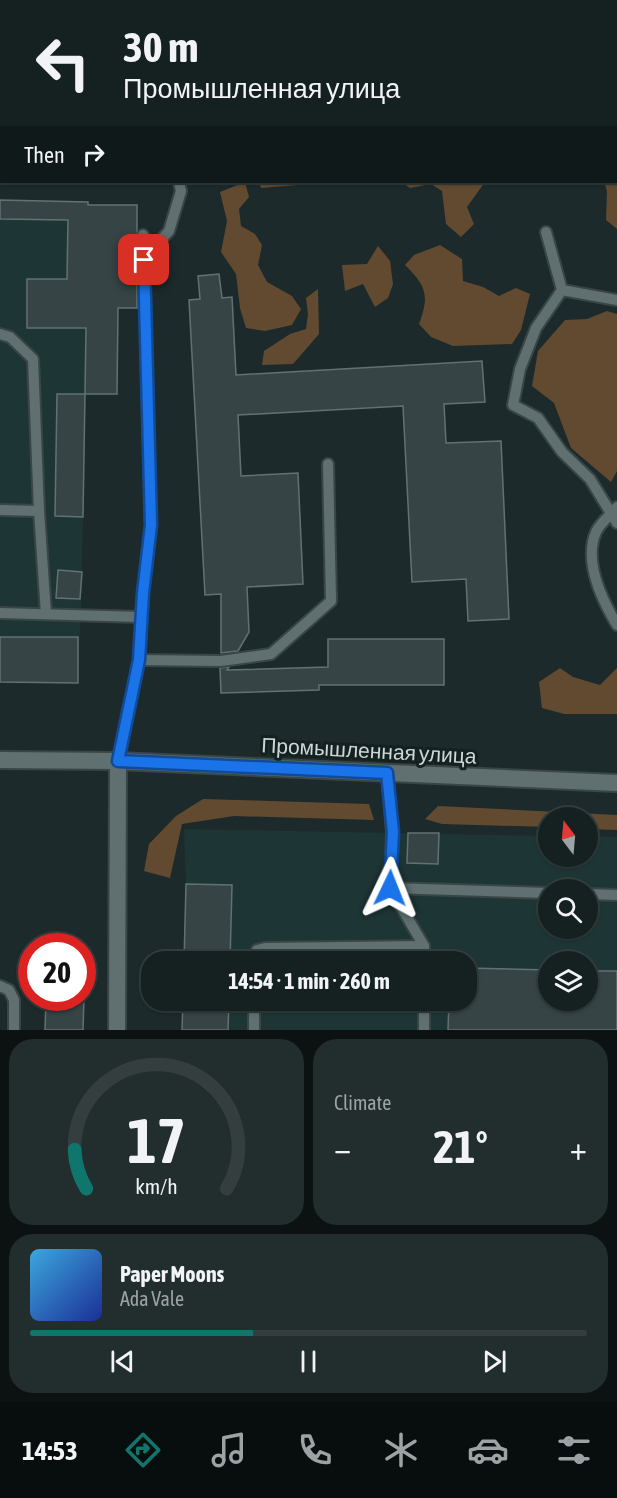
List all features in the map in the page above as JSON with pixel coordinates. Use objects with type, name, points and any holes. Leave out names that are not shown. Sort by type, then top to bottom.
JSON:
[{"type":"street","name":"Промышленная улица","points":[[0,760],[118,761],[617,783]]},
{"type":"street","points":[[117,1030],[118,761]]},
{"type":"lane","points":[[144,260],[169,231],[181,191],[179,183]]},
{"type":"lane","points":[[546,232],[562,290],[536,328],[520,369],[513,405],[538,418],[562,452],[590,479],[616,514],[596,530],[591,556],[604,603],[617,625]]},
{"type":"lane","points":[[118,761],[139,660],[141,617],[151,525],[143,235]]},
{"type":"lane","points":[[562,290],[617,300]]},
{"type":"lane","points":[[0,334],[10,337],[33,359],[46,614]]},
{"type":"lane","points":[[139,660],[221,661],[271,654],[331,601],[328,464]]},
{"type":"lane","points":[[0,510],[39,511]]},
{"type":"lane","points":[[0,613],[141,617]]},
{"type":"lane","points":[[387,773],[393,832],[390,888],[424,946],[424,951]]},
{"type":"lane","points":[[390,888],[538,893]]},
{"type":"lane","points":[[598,894],[617,895]]},
{"type":"lane","points":[[257,951],[265,948],[424,946]]},
{"type":"lane","points":[[0,986],[9,990],[14,1000],[14,1030]]},
{"type":"lane","points":[[254,1011],[254,1030]]},
{"type":"lane","points":[[424,1011],[424,1030]]},
{"type":"shaded area","points":[[245,183],[249,197],[239,209],[241,226],[255,234],[262,245],[258,265],[267,282],[292,296],[301,309],[292,325],[265,331],[246,328],[240,308],[236,274],[221,252],[227,221],[220,192]]},
{"type":"shaded area","points":[[259,183],[310,184],[261,188]]},
{"type":"shaded area","points":[[402,183],[484,183],[467,207],[474,224],[461,237],[446,224],[442,191],[431,184],[410,188]]},
{"type":"shaded area","points":[[604,183],[617,183],[617,229],[606,220],[607,191]]},
{"type":"shaded area","points":[[0,200],[88,202],[78,683],[0,682]]},
{"type":"shaded area","points":[[440,245],[462,259],[463,281],[483,287],[499,296],[516,288],[530,294],[521,330],[512,344],[453,346],[431,337],[419,324],[424,306],[424,292],[418,279],[405,265],[414,255]]},
{"type":"shaded area","points":[[378,246],[390,261],[393,284],[388,298],[375,307],[363,284],[345,291],[342,265],[367,264]]},
{"type":"shaded area","points":[[318,289],[319,334],[293,364],[262,365],[264,351],[290,334],[306,329],[308,314],[306,298]]},
{"type":"shaded area","points":[[607,311],[617,314],[617,471],[611,482],[571,448],[554,403],[532,386],[538,351],[565,320],[587,319]]},
{"type":"shaded area","points":[[560,668],[573,677],[600,685],[617,668],[617,714],[564,714],[542,708],[539,682]]},
{"type":"shaded area","points":[[203,799],[369,804],[374,820],[234,816],[182,824],[170,878],[144,871],[149,844],[176,816]]},
{"type":"shaded area","points":[[438,806],[538,811],[538,827],[442,824],[425,819]]},
{"type":"shaded area","points":[[598,814],[617,815],[617,830],[598,829]]},
{"type":"shaded area","points":[[184,829],[538,836],[538,867],[598,867],[598,836],[617,837],[617,1030],[182,1030],[183,1011],[477,1011],[477,951],[184,951],[186,884]]},
{"type":"building","points":[[0,200],[137,205],[137,308],[118,308],[117,394],[85,394],[86,328],[27,328],[27,279],[67,279],[68,220],[0,219]]},
{"type":"building","points":[[219,274],[222,298],[232,297],[236,375],[482,361],[485,402],[444,404],[446,443],[501,441],[509,619],[468,621],[466,579],[412,582],[403,406],[238,415],[241,476],[298,473],[303,584],[247,587],[249,632],[238,651],[221,653],[221,594],[205,595],[189,300],[200,299],[198,276]]},
{"type":"building","points":[[57,394],[85,394],[83,517],[55,516]]},
{"type":"building","points":[[58,570],[82,572],[80,599],[56,598]]},
{"type":"building","points":[[0,637],[78,637],[78,683],[0,682]]},
{"type":"building","points":[[328,639],[444,639],[444,685],[319,685],[319,690],[221,693],[220,668],[229,667],[227,670],[328,667]]},
{"type":"building","points":[[408,833],[439,833],[438,864],[407,863]]},
{"type":"building","points":[[186,884],[232,885],[230,951],[184,951]]},
{"type":"building","points":[[477,968],[538,970],[538,1011],[598,1011],[598,971],[617,971],[617,1030],[448,1030],[449,1011],[477,1011]]},
{"type":"building","points":[[46,1011],[84,1011],[83,1030],[45,1030]]},
{"type":"building","points":[[183,1011],[229,1011],[228,1030],[182,1030]]},
{"type":"route","points":[[144,260],[151,525],[143,593],[139,660],[118,761],[387,773],[393,832],[390,888]]}]
